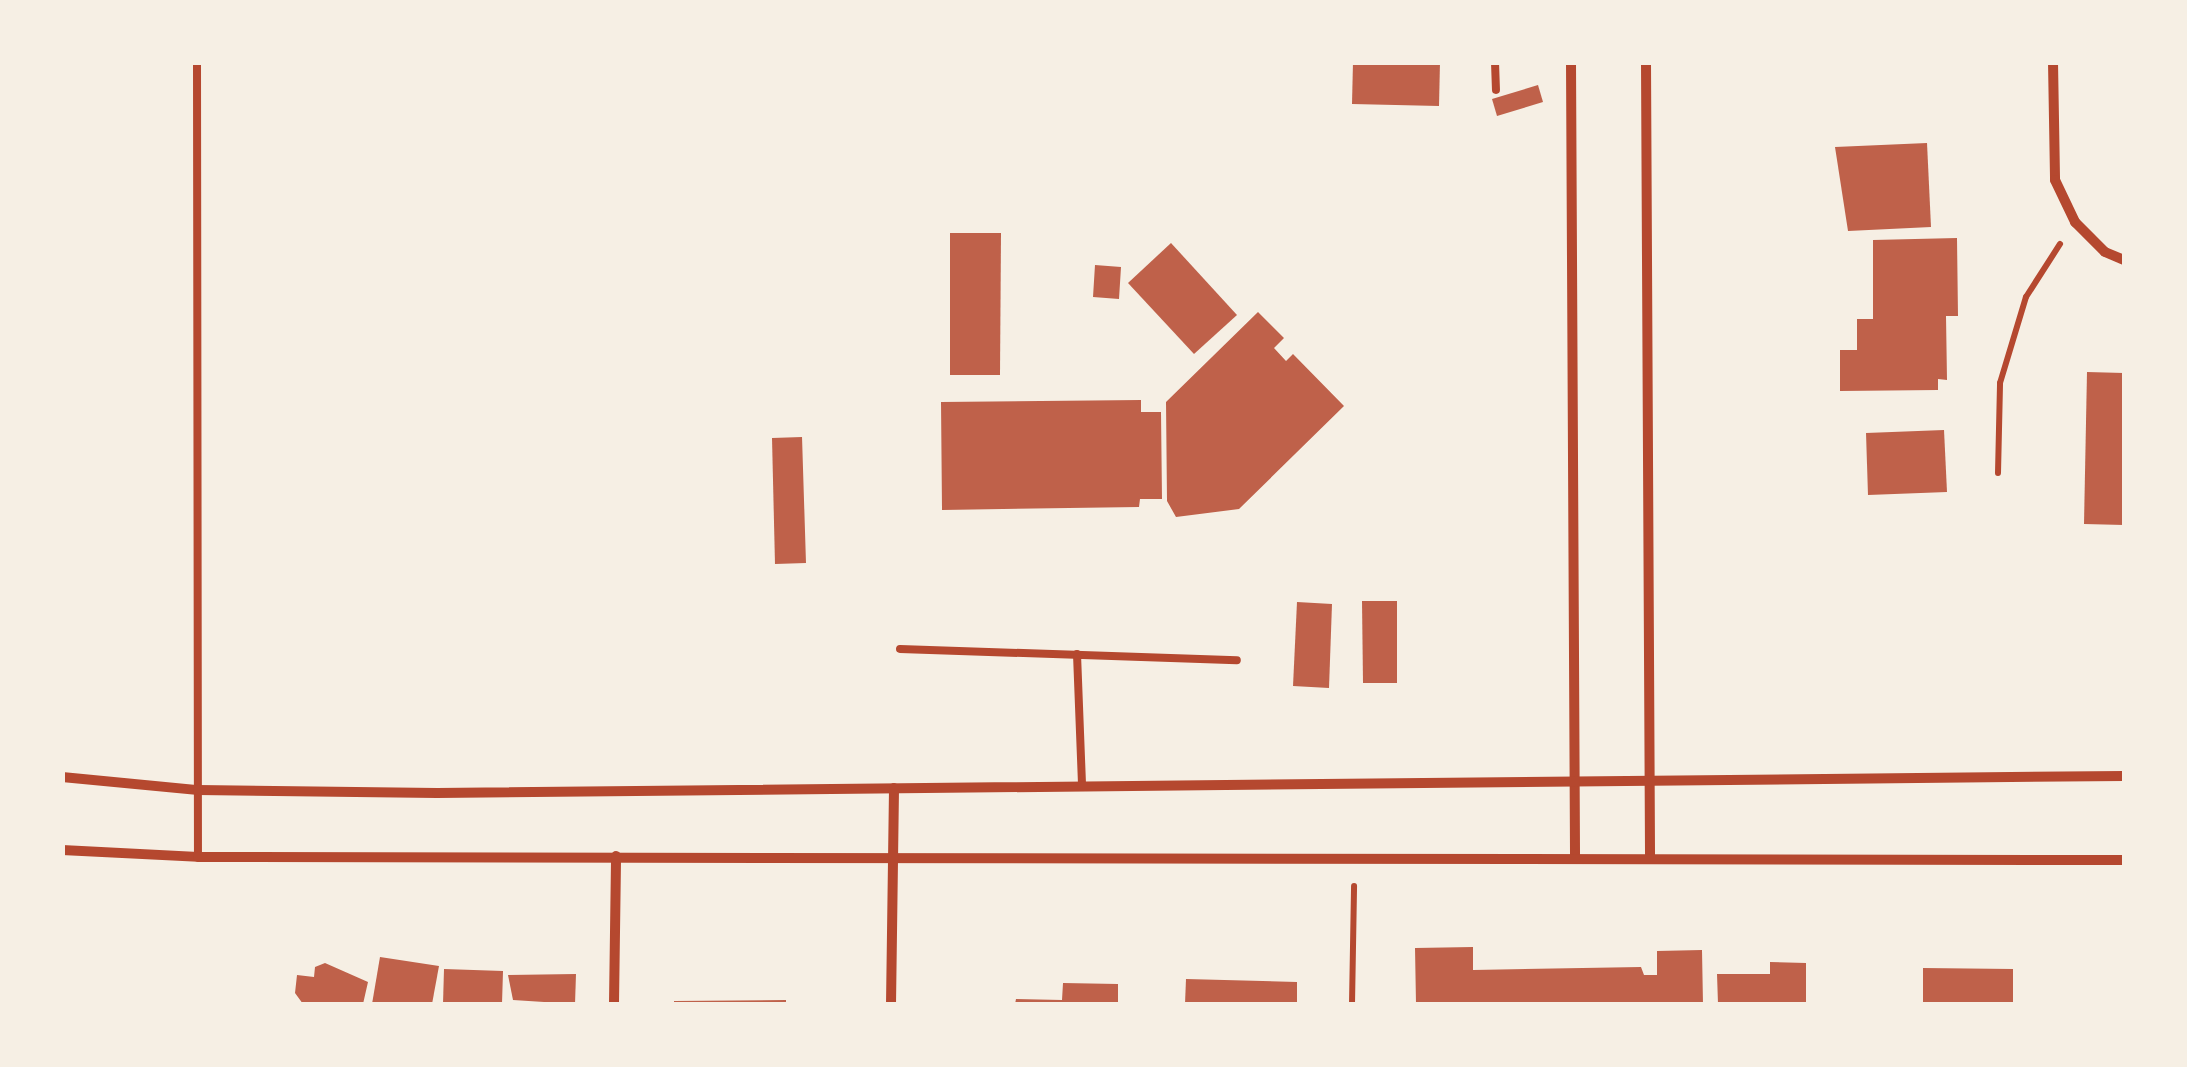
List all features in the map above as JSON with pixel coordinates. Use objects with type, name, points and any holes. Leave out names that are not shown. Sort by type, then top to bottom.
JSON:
[{"type":"street","points":[[1571,62],[1571,777],[1575,855]]},
{"type":"street","points":[[1646,62],[1650,855]]},
{"type":"street","points":[[2054,62],[2055,180],[2075,222],[2105,252],[2124,260]]},
{"type":"street","points":[[62,778],[198,790],[1082,787],[1571,777],[2124,776]]},
{"type":"street","points":[[890,1004],[894,788]]},
{"type":"street","points":[[62,850],[198,857],[1650,855],[2124,860]]},
{"type":"street","points":[[614,1004],[616,856]]},
{"type":"lane","points":[[197,62],[198,857]]},
{"type":"lane","points":[[1495,62],[1496,90]]},
{"type":"lane","points":[[900,649],[1238,660]]},
{"type":"lane","points":[[1077,654],[1082,787]]},
{"type":"path","points":[[1998,474],[2000,383],[2026,297],[2075,222]]},
{"type":"path","points":[[1352,1004],[1355,855]]},
{"type":"building","points":[[1353,62],[1440,62],[1439,106],[1352,104]]},
{"type":"building","points":[[1538,85],[1543,102],[1497,116],[1492,99]]},
{"type":"building","points":[[1927,143],[1931,227],[1848,231],[1835,147]]},
{"type":"building","points":[[950,233],[1001,233],[1000,375],[950,375]]},
{"type":"building","points":[[1957,238],[1958,316],[1946,316],[1947,380],[1938,379],[1938,390],[1840,391],[1840,350],[1857,350],[1857,319],[1873,319],[1873,240]]},
{"type":"building","points":[[1171,243],[1237,315],[1194,354],[1128,283]]},
{"type":"building","points":[[1095,265],[1121,267],[1119,299],[1093,297]]},
{"type":"building","points":[[1258,312],[1284,338],[1274,348],[1286,361],[1293,354],[1344,406],[1239,509],[1176,517],[1167,501],[1166,402]]},
{"type":"building","points":[[2087,372],[2124,373],[2124,525],[2084,524]]},
{"type":"building","points":[[1141,400],[1141,412],[1161,412],[1162,499],[1140,499],[1139,507],[942,510],[941,402]]},
{"type":"building","points":[[1944,430],[1947,492],[1868,495],[1866,433]]},
{"type":"building","points":[[802,437],[806,563],[775,564],[772,438]]},
{"type":"building","points":[[1362,601],[1397,601],[1397,683],[1363,683]]},
{"type":"building","points":[[1297,602],[1332,604],[1329,688],[1293,686]]},
{"type":"building","points":[[1473,947],[1473,970],[1641,967],[1644,975],[1657,975],[1657,951],[1702,950],[1703,1004],[1416,1004],[1415,948]]},
{"type":"building","points":[[380,957],[439,966],[432,1004],[372,1004]]},
{"type":"building","points":[[1770,962],[1806,963],[1806,1004],[1718,1004],[1717,974],[1770,974]]},
{"type":"building","points":[[325,963],[368,982],[363,1004],[303,1004],[295,993],[297,975],[314,977],[315,967]]},
{"type":"building","points":[[1923,968],[2013,969],[2013,1004],[1923,1004]]},
{"type":"building","points":[[444,969],[503,971],[502,1004],[443,1004]]},
{"type":"building","points":[[576,974],[575,1004],[513,1000],[508,975]]},
{"type":"building","points":[[1186,979],[1297,982],[1297,1004],[1185,1004]]},
{"type":"building","points":[[1063,983],[1118,984],[1118,1004],[1015,1004],[1016,999],[1062,1000]]},
{"type":"building","points":[[786,1000],[786,1004],[674,1004],[674,1001]]}]
